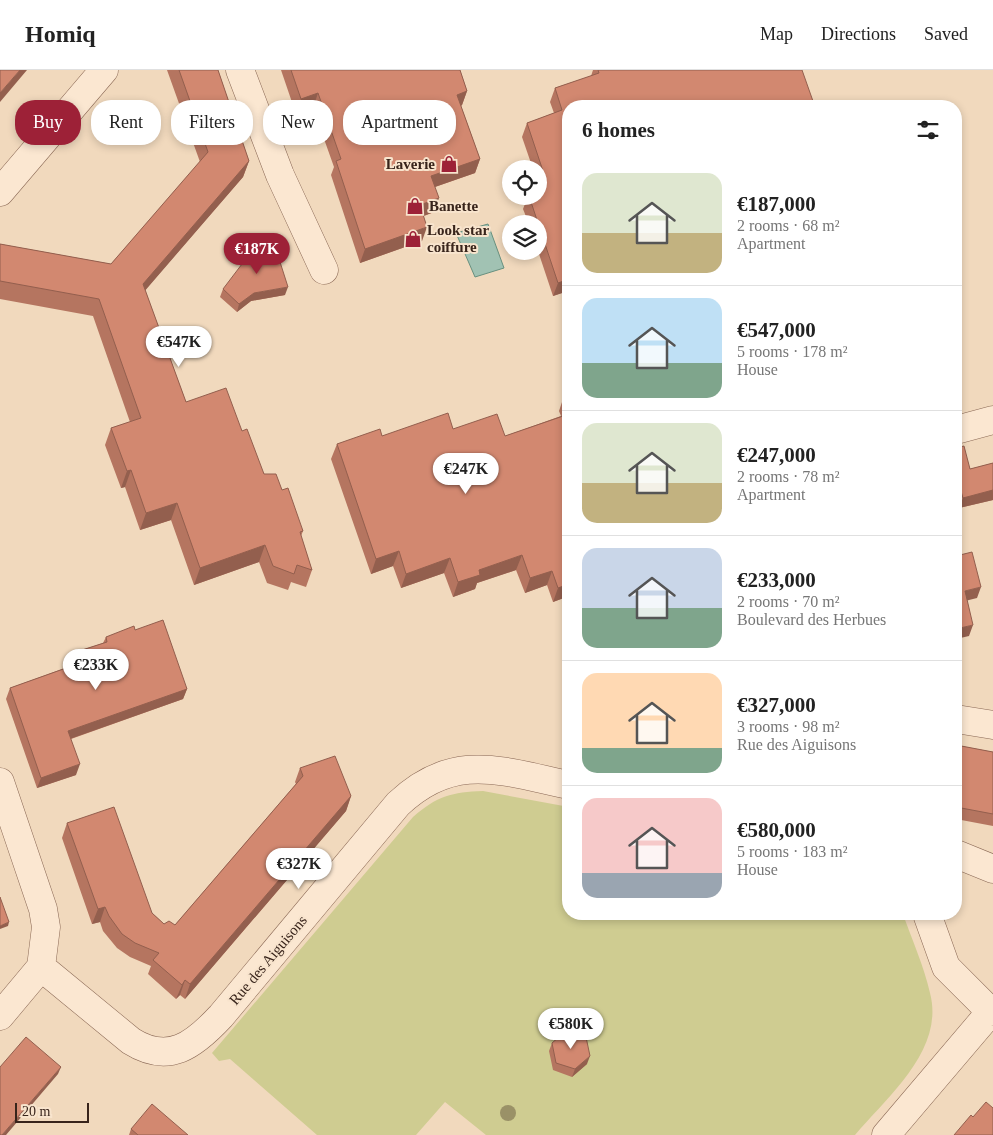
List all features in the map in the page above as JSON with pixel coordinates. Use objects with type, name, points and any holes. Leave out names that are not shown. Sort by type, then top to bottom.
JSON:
[{"type":"street","points":[[0,192],[104,70]]},
{"type":"street","points":[[240,70],[280,175],[324,270]]},
{"type":"street","points":[[962,428],[993,420]]},
{"type":"street","points":[[962,720],[993,725]]},
{"type":"street","name":"Rue des Aiguisons","points":[[41,967],[131,1041],[144,1049],[158,1052],[181,1048],[203,1036],[221,1016],[391,812],[411,792],[444,774],[463,769],[483,768],[562,783]]},
{"type":"street","points":[[0,782],[43,909],[46,927],[41,967],[0,1016]]},
{"type":"street","points":[[962,856],[993,869]]},
{"type":"street","points":[[886,1135],[992,1010],[946,967],[929,920]]},
{"type":"shaded area","points":[[488,224],[504,268],[475,277],[456,233]]},
{"type":"shaded area","points":[[483,791],[562,806],[562,920],[905,920],[930,993],[932,1014],[929,1034],[921,1053],[897,1088],[855,1135],[486,1135],[445,1102],[416,1135],[317,1135],[230,1059],[219,1061],[212,1053],[413,817],[430,804],[445,796]]},
{"type":"building","points":[[0,70],[20,70],[0,93]]},
{"type":"building","points":[[179,70],[218,70],[228,100],[190,100]]},
{"type":"building","points":[[291,70],[460,70],[467,91],[457,95],[480,159],[431,176],[439,198],[420,205],[427,227],[365,249],[336,161],[341,159],[333,136],[333,100],[320,100],[318,93],[301,99]]},
{"type":"building","points":[[598,70],[802,70],[813,100],[562,100],[562,110],[555,88],[599,73]]},
{"type":"building","points":[[562,110],[562,282],[558,283],[547,250],[547,215],[535,215],[532,205],[547,205],[547,160],[539,160],[527,123]]},
{"type":"building","points":[[206,145],[244,145],[249,161],[143,284],[186,402],[226,388],[242,431],[247,429],[264,474],[276,474],[282,490],[288,488],[303,531],[300,532],[312,570],[297,565],[294,574],[273,566],[265,545],[200,568],[177,503],[146,513],[131,470],[127,471],[111,428],[141,418],[99,299],[0,281],[0,244],[111,264],[208,152]]},
{"type":"building","points":[[273,240],[288,287],[254,293],[239,304],[223,289],[242,264]]},
{"type":"building","points":[[448,413],[453,429],[497,414],[505,436],[562,416],[562,587],[558,588],[552,571],[530,578],[522,555],[479,570],[480,575],[458,582],[450,558],[406,574],[399,551],[376,559],[337,444],[380,429],[382,436]]},
{"type":"building","points":[[962,446],[964,446],[970,469],[993,463],[993,490],[963,498]]},
{"type":"building","points":[[972,552],[981,587],[965,591],[973,625],[962,628],[962,554]]},
{"type":"building","points":[[163,620],[187,689],[68,731],[80,764],[41,778],[10,688],[83,662],[79,651],[107,642],[106,637],[134,626],[135,630]]},
{"type":"building","points":[[962,746],[993,752],[993,814],[962,808]]},
{"type":"building","points":[[335,756],[351,796],[190,984],[185,980],[182,985],[153,960],[159,953],[135,943],[122,934],[105,907],[98,909],[67,823],[114,807],[152,913],[164,924],[169,921],[175,925],[303,776],[300,768]]},
{"type":"building","points":[[0,897],[9,922],[0,926]]},
{"type":"building","points":[[567,1030],[586,1037],[590,1056],[575,1069],[556,1063],[552,1043]]},
{"type":"building","points":[[26,1037],[61,1067],[0,1135],[0,1067]]},
{"type":"building","points":[[986,1102],[993,1108],[993,1135],[954,1135],[971,1115],[973,1117]]},
{"type":"building","points":[[152,1104],[188,1135],[138,1135],[131,1129]]},
{"type":"place","name":"Laverie","points":[[449,164]]},
{"type":"place","name":"Banette","points":[[415,206]]},
{"type":"place","name":"Look star coiffure","points":[[413,239]]}]
